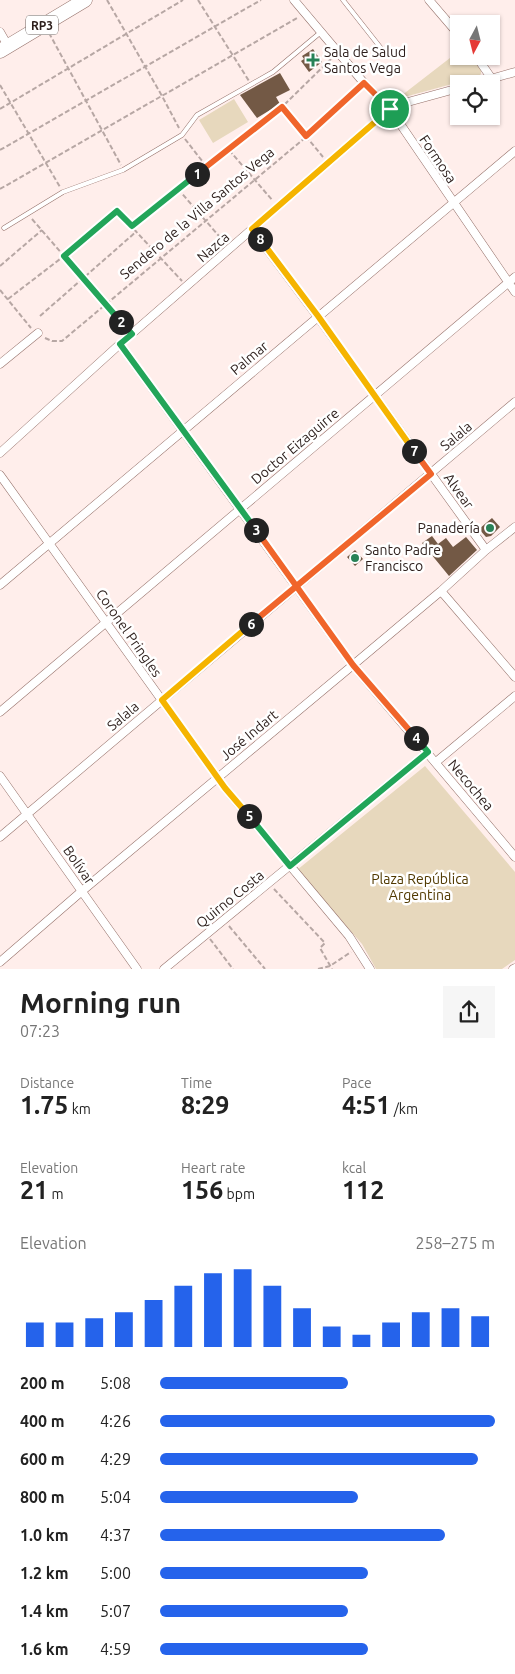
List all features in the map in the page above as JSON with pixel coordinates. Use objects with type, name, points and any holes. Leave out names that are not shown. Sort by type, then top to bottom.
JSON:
[{"type":"highway","name":"RP3","points":[[4,48],[85,0]]},
{"type":"street","name":"Formosa","points":[[294,0],[364,83],[390,109],[453,204],[512,280],[515,292]]},
{"type":"street","points":[[442,0],[432,3],[450,24]]},
{"type":"street","points":[[0,32],[4,48]]},
{"type":"street","points":[[500,76],[515,72]]},
{"type":"street","name":"Nazca","points":[[0,453],[120,344],[390,109],[397,105],[450,90]]},
{"type":"street","name":"Palmar","points":[[0,585],[515,150]]},
{"type":"street","name":"Alvear","points":[[252,229],[318,316],[486,550]]},
{"type":"street","name":"Doctor Eizaguirre","points":[[0,712],[512,280]]},
{"type":"street","points":[[0,364],[38,334]]},
{"type":"street","name":"Necochea","points":[[120,344],[353,665],[515,857]]},
{"type":"street","name":"Salala","points":[[0,837],[515,402]]},
{"type":"street","name":"Coronel Pringles","points":[[0,475],[218,777],[349,936],[370,969]]},
{"type":"street","name":"José Indart","points":[[0,962],[515,527]]},
{"type":"street","points":[[441,590],[515,677]]},
{"type":"street","points":[[436,762],[515,696]]},
{"type":"street","name":"Quirno Costa","points":[[164,969],[428,752]]},
{"type":"street","name":"Bolívar","points":[[0,776],[137,969]]},
{"type":"lane","points":[[342,0],[384,52]]},
{"type":"lane","points":[[4,228],[63,192],[123,170],[182,135],[197,116],[273,72],[321,32]]},
{"type":"path","points":[[107,0],[182,135],[206,166]]},
{"type":"path","points":[[0,109],[183,0]]},
{"type":"path","points":[[198,0],[251,84]]},
{"type":"path","points":[[0,150],[261,0]]},
{"type":"path","points":[[0,189],[305,13]]},
{"type":"path","points":[[44,24],[123,170]]},
{"type":"path","points":[[132,226],[282,107],[338,52]]},
{"type":"path","name":"Sendero de la Villa Santos Vega","points":[[38,334],[52,341],[62,341],[255,180],[364,83]]},
{"type":"path","points":[[0,85],[63,192]]},
{"type":"path","points":[[282,107],[328,163]]},
{"type":"path","points":[[228,149],[278,207]]},
{"type":"path","points":[[178,189],[230,249]]},
{"type":"path","points":[[8,299],[64,256],[117,211],[187,286]]},
{"type":"path","points":[[28,214],[132,334]]},
{"type":"path","points":[[0,266],[42,230]]},
{"type":"path","points":[[40,316],[137,231]]},
{"type":"path","points":[[0,290],[38,334]]},
{"type":"path","points":[[269,884],[325,943],[320,948],[332,969]]},
{"type":"path","points":[[229,926],[264,969]]},
{"type":"path","points":[[206,934],[233,969]]},
{"type":"path","points":[[318,969],[330,966],[357,948]]},
{"type":"green space","points":[[450,58],[450,65],[477,65],[481,70],[480,75],[450,75],[450,85],[397,99]]},
{"type":"green space","points":[[234,99],[248,122],[213,143],[199,120]]},
{"type":"green space","name":"Plaza República Argentina","points":[[425,766],[515,872],[515,960],[502,969],[376,969],[362,944],[297,870]]},
{"type":"building","name":"Sala de Salud Santos Vega","points":[[313,49],[322,62],[309,72],[301,61],[304,59],[302,56]]},
{"type":"building","points":[[280,73],[290,90],[276,97],[280,104],[257,118],[240,95]]},
{"type":"building","name":"Panadería","points":[[492,518],[500,527],[491,536],[486,537],[479,529]]},
{"type":"building","points":[[432,536],[438,544],[446,538],[453,547],[466,537],[477,550],[449,576],[422,543]]},
{"type":"building","name":"Santo Padre Francisco","points":[[355,550],[363,559],[355,566],[347,557]]},
{"type":"place","name":"Sala de Salud Santos Vega","points":[[313,60]]},
{"type":"place","name":"Panadería","points":[[490,528]]},
{"type":"place","name":"Santo Padre Francisco","points":[[355,558]]},
{"type":"route","points":[[390,109],[252,229],[318,316],[431,474],[295,587],[162,700],[225,788],[290,866],[428,752],[353,665],[295,587],[241,509],[120,344],[132,334],[64,256],[117,211],[132,226],[282,107],[306,136],[364,83],[390,109]]}]
